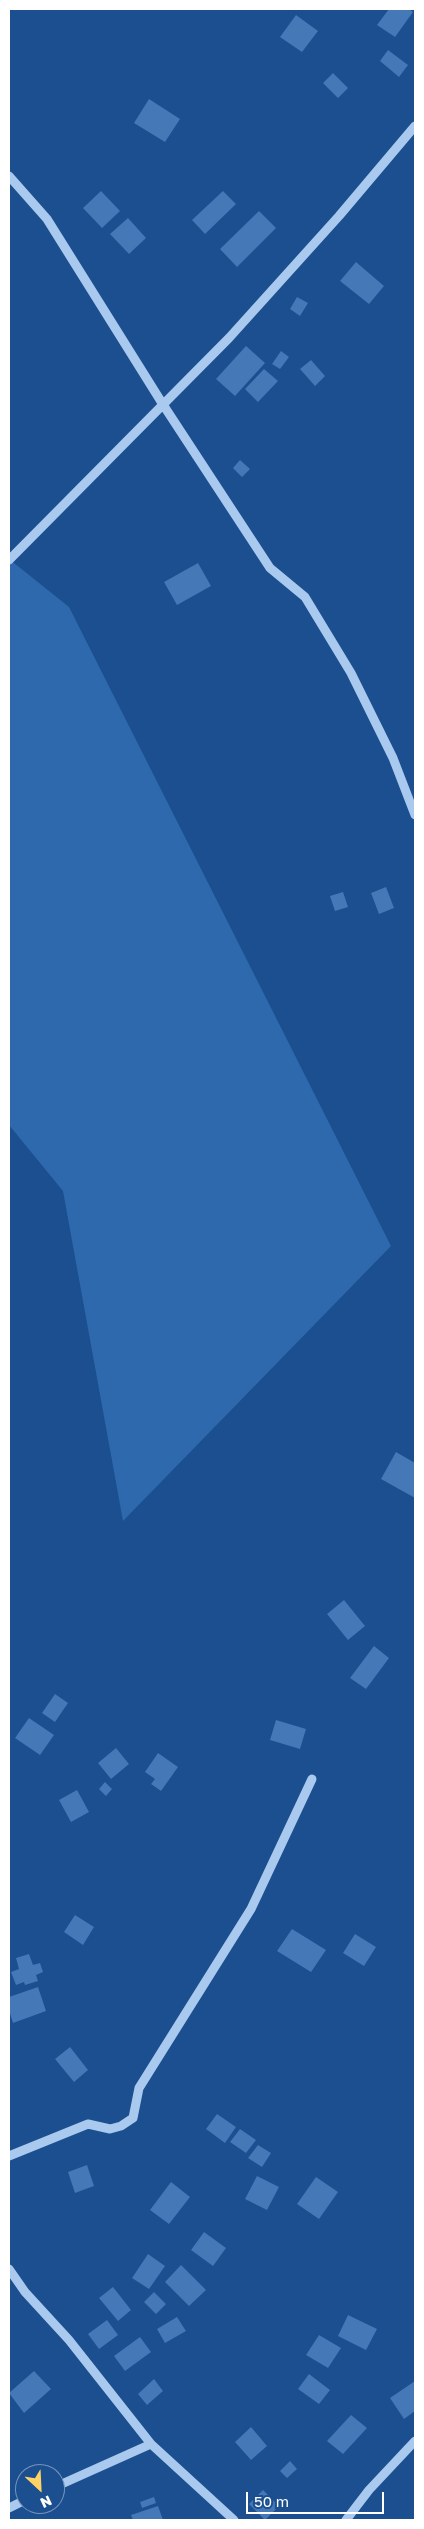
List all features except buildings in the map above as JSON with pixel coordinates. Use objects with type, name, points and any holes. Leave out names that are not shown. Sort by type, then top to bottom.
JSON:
[{"type":"street","points":[[9,560],[162,403],[229,338],[415,126]]},
{"type":"street","points":[[9,176],[46,219],[162,403],[270,568],[305,597],[351,673],[393,758],[415,815]]},
{"type":"street","points":[[9,2156],[88,2124],[110,2129],[121,2126],[133,2118],[139,2088],[251,1909],[312,1779]]},
{"type":"street","points":[[9,2269],[26,2292],[69,2340],[150,2444],[234,2520]]},
{"type":"street","points":[[346,2520],[369,2490],[415,2441]]},
{"type":"street","points":[[65,2482],[150,2444]]},
{"type":"shaded area","points":[[9,559],[69,607],[391,1246],[123,1521],[63,1191],[9,1125]]}]
